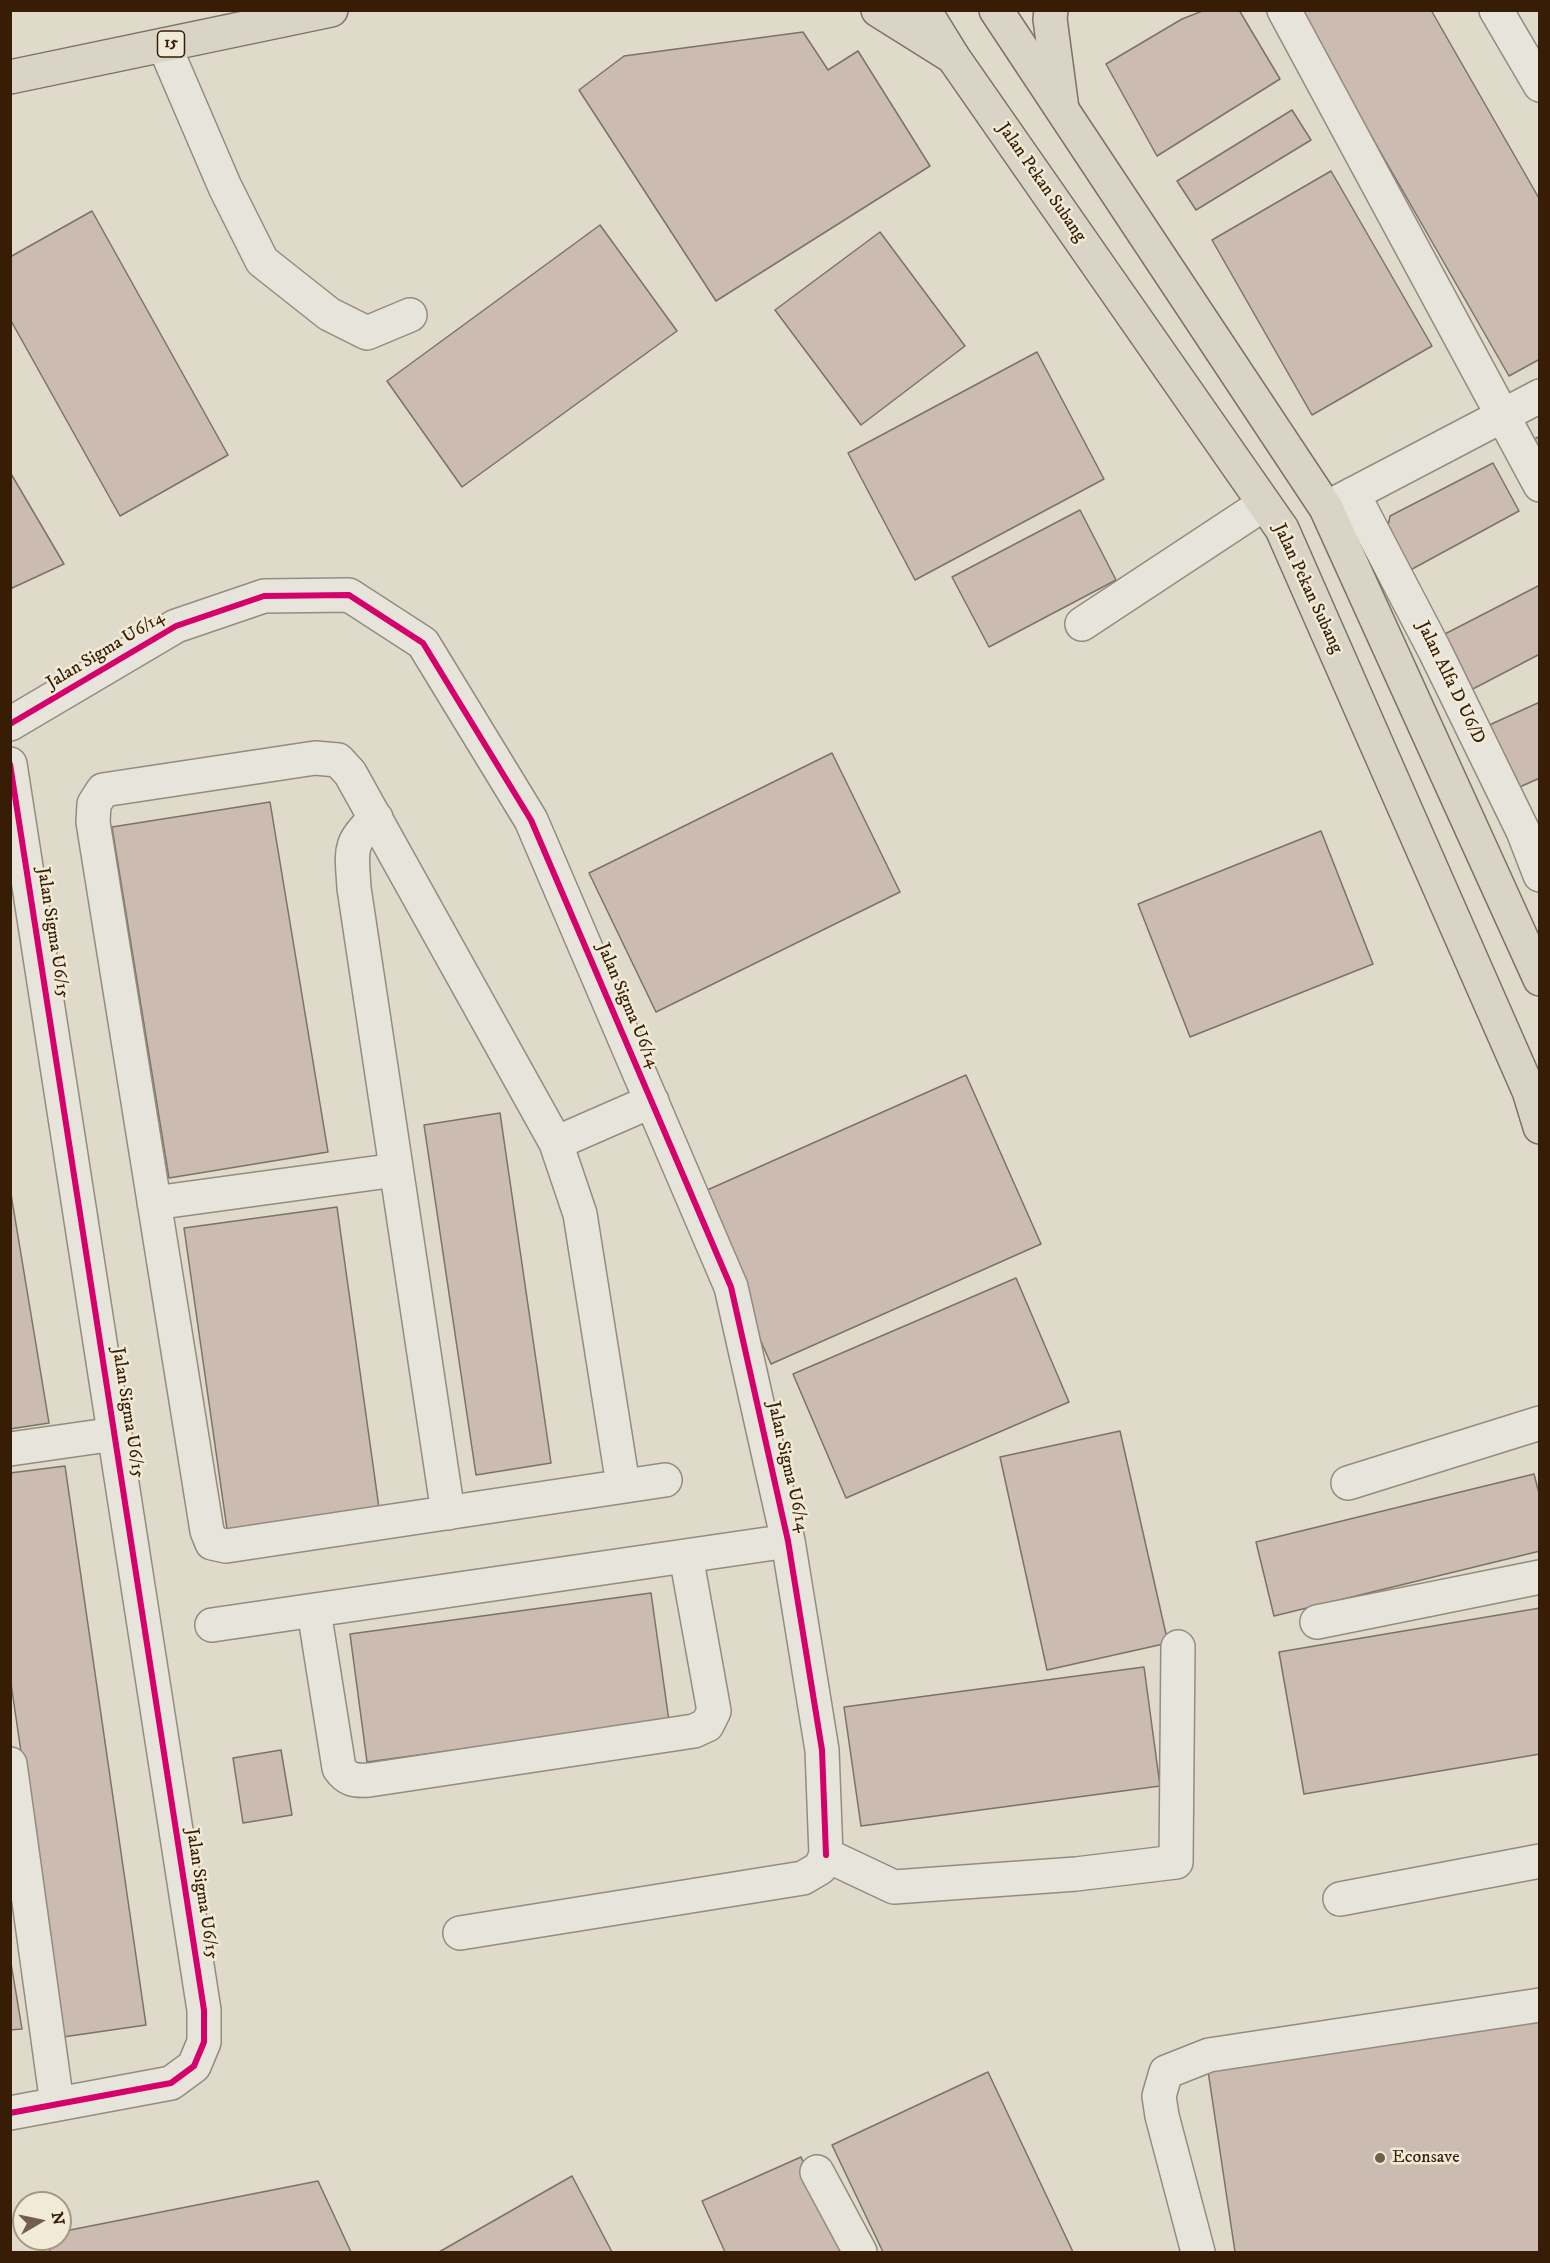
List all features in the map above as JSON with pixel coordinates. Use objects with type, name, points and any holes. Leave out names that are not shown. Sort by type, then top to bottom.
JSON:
[{"type":"main road","name":"15","points":[[10,77],[331,10]]},
{"type":"main road","points":[[878,10],[953,57]]},
{"type":"main road","name":"Jalan Pekan Subang","points":[[924,10],[953,57],[1282,529],[1529,1091],[1539,1127]]},
{"type":"main road","points":[[996,10],[1062,109],[1339,501],[1539,979]]},
{"type":"main road","points":[[1051,10],[1050,19],[1062,109]]},
{"type":"street","points":[[1284,10],[1539,485]]},
{"type":"street","points":[[1496,10],[1539,85]]},
{"type":"street","points":[[164,45],[225,187],[262,261],[329,314],[367,333],[410,315]]},
{"type":"street","points":[[1339,501],[1539,396]]},
{"type":"street","name":"Jalan Alfa D U6/D","points":[[1339,501],[1435,651],[1531,828],[1539,875]]},
{"type":"street","points":[[1082,624],[1264,504]]},
{"type":"street","name":"Jalan Sigma U6/14","points":[[10,724],[176,626],[264,596],[349,595],[423,643],[531,820],[731,1287],[788,1541],[822,1750],[826,1855]]},
{"type":"street","points":[[623,1485],[580,1215],[556,1143],[350,773],[338,760],[315,758],[103,790],[94,804],[93,822],[207,1531],[212,1543],[226,1546],[665,1480]]},
{"type":"street","name":"Jalan Sigma U6/15","points":[[10,764],[204,2010],[204,2042],[194,2066],[171,2083],[57,2104]]},
{"type":"street","points":[[376,818],[359,833],[352,852],[354,888],[448,1513]]},
{"type":"street","points":[[556,1143],[652,1101]]},
{"type":"street","points":[[154,1203],[396,1170]]},
{"type":"street","points":[[1348,1484],[1539,1423]]},
{"type":"street","points":[[10,1449],[115,1434]]},
{"type":"street","points":[[212,1625],[788,1541]]},
{"type":"street","points":[[314,1611],[339,1768],[345,1776],[355,1780],[381,1778],[694,1731],[707,1725],[714,1711],[686,1556]]},
{"type":"street","points":[[1317,1622],[1539,1577]]},
{"type":"street","points":[[460,1934],[803,1878],[820,1868],[826,1855],[894,1887],[1076,1874],[1176,1862],[1178,1647]]},
{"type":"street","points":[[10,1764],[57,2104],[10,2113]]},
{"type":"street","points":[[1340,1899],[1539,1862]]},
{"type":"street","points":[[1198,2253],[1162,2116],[1159,2096],[1166,2072],[1209,2055],[1539,2005]]},
{"type":"street","points":[[817,2172],[860,2253]]},
{"type":"building","points":[[1205,10],[1239,10],[1280,79],[1157,156],[1106,64],[1182,19]]},
{"type":"building","points":[[1299,10],[1431,10],[1540,200],[1540,359],[1509,376]]},
{"type":"building","points":[[803,32],[828,70],[858,51],[930,166],[716,301],[579,90],[624,56]]},
{"type":"building","points":[[1292,110],[1311,140],[1196,210],[1177,181]]},
{"type":"building","points":[[1331,171],[1432,346],[1312,415],[1212,240]]},
{"type":"building","points":[[92,211],[228,455],[120,516],[10,319],[10,257]]},
{"type":"building","points":[[600,225],[677,331],[462,487],[387,381]]},
{"type":"building","points":[[880,232],[965,346],[861,425],[775,310]]},
{"type":"building","points":[[1037,352],[1104,479],[915,580],[848,453]]},
{"type":"building","points":[[1540,436],[1540,467],[1526,444]]},
{"type":"building","points":[[1493,463],[1519,511],[1403,574],[1385,541],[1390,516]]},
{"type":"building","points":[[10,472],[64,564],[10,589]]},
{"type":"building","points":[[1080,510],[1116,580],[989,647],[952,577]]},
{"type":"building","points":[[1540,585],[1540,654],[1469,691],[1441,636]]},
{"type":"building","points":[[1540,702],[1540,778],[1515,789],[1487,726]]},
{"type":"building","points":[[832,753],[900,892],[656,1012],[589,873]]},
{"type":"building","points":[[270,802],[328,1152],[169,1178],[112,827]]},
{"type":"building","points":[[1321,831],[1373,964],[1190,1037],[1138,904]]},
{"type":"building","points":[[966,1075],[1041,1244],[771,1364],[696,1195]]},
{"type":"building","points":[[500,1113],[551,1463],[476,1475],[424,1125]]},
{"type":"building","points":[[10,1188],[49,1423],[10,1429]]},
{"type":"building","points":[[337,1207],[379,1508],[227,1529],[184,1228]]},
{"type":"building","points":[[1016,1278],[1069,1402],[846,1498],[793,1374]]},
{"type":"building","points":[[1120,1431],[1168,1643],[1047,1670],[1000,1457]]},
{"type":"building","points":[[65,1466],[146,2025],[63,2037],[10,1677],[10,1473]]},
{"type":"building","points":[[1534,1474],[1540,1497],[1540,1551],[1274,1616],[1256,1542]]},
{"type":"building","points":[[651,1593],[669,1721],[367,1762],[350,1634]]},
{"type":"building","points":[[1540,1608],[1540,1754],[1304,1794],[1279,1652]]},
{"type":"building","points":[[1144,1667],[1160,1786],[861,1826],[844,1707]]},
{"type":"building","points":[[281,1750],[292,1815],[243,1823],[233,1758]]},
{"type":"building","points":[[10,1957],[22,2029],[10,2030]]},
{"type":"building","name":"Econsave","points":[[1540,2015],[1540,2252],[1235,2252],[1207,2064]]},
{"type":"building","points":[[988,2072],[1073,2252],[883,2252],[832,2145]]},
{"type":"building","points":[[801,2157],[843,2252],[725,2252],[702,2201]]},
{"type":"building","points":[[572,2176],[612,2252],[439,2252]]},
{"type":"building","points":[[318,2181],[351,2252],[50,2252],[72,2251],[72,2230]]},
{"type":"cycle path","points":[[10,724],[176,626],[264,596],[349,595],[423,643],[531,820],[731,1287],[788,1541],[822,1750],[826,1855]]},
{"type":"cycle path","points":[[10,764],[204,2010],[204,2042],[194,2066],[171,2083],[10,2113]]},
{"type":"place","name":"Econsave","points":[[1380,2158]]}]
